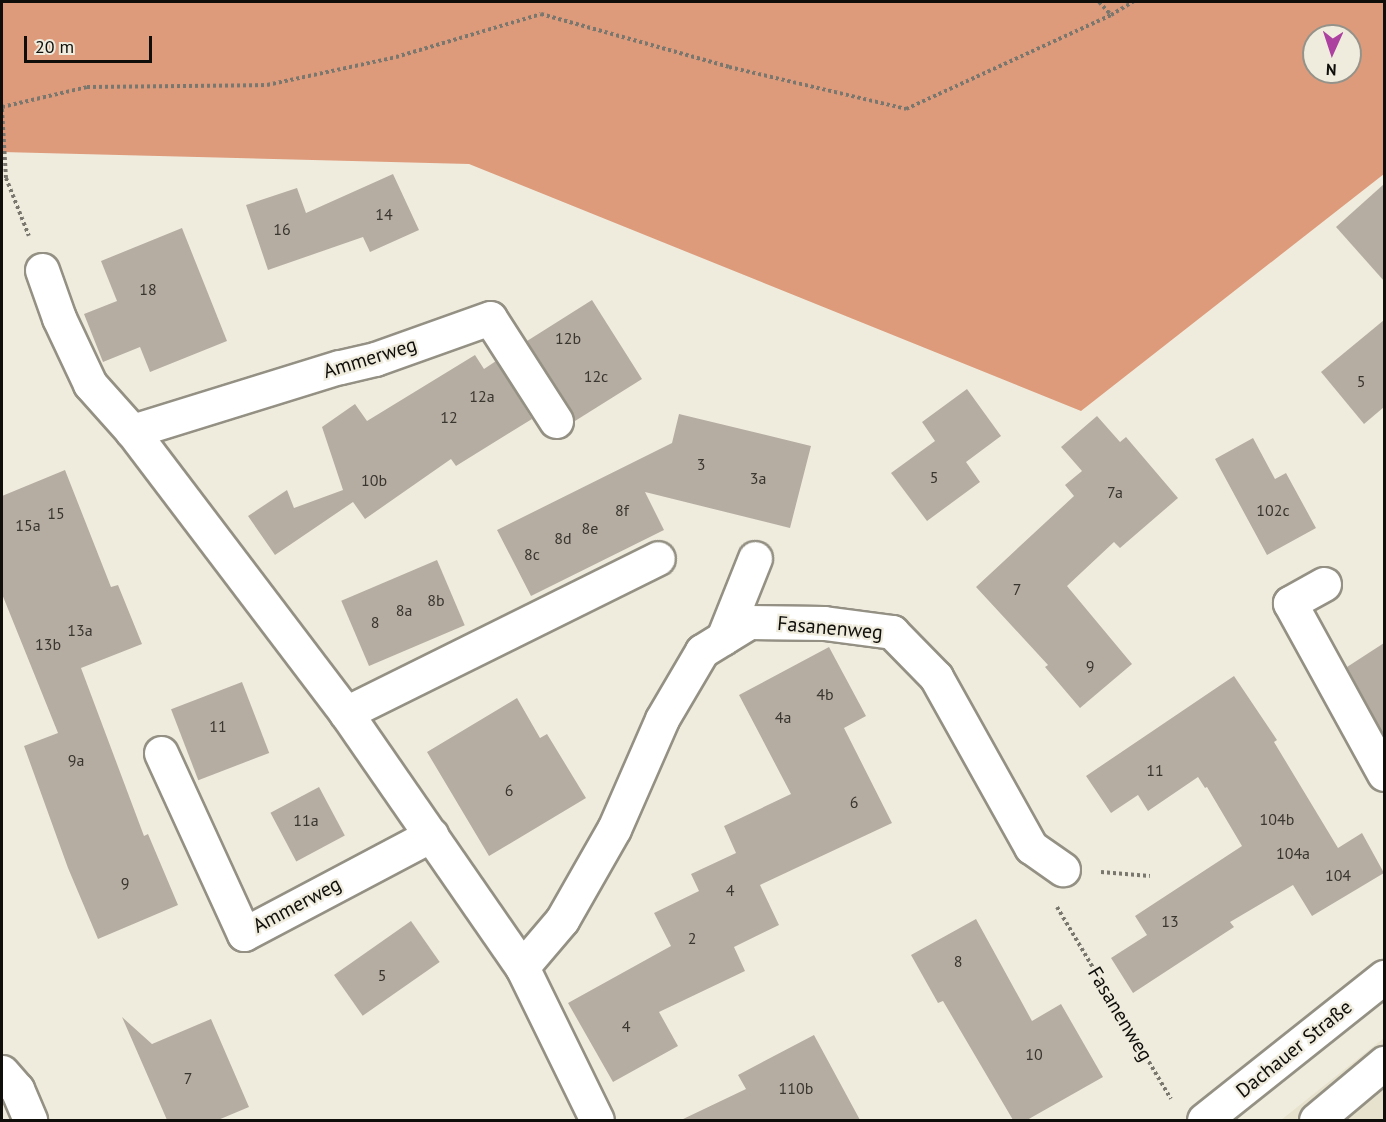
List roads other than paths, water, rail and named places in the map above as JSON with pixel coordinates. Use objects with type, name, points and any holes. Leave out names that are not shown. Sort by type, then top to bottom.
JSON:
[{"type":"street","points":[[42,270],[59,318],[90,384],[132,431],[345,713],[522,967],[597,1120]]},
{"type":"street","name":"Ammerweg","points":[[132,431],[339,367],[375,359],[490,318],[556,421]]},
{"type":"street","points":[[345,713],[658,558]]},
{"type":"street","points":[[723,638],[755,558]]},
{"type":"street","points":[[1324,584],[1290,603],[1384,774]]},
{"type":"street","name":"Fasanenweg","points":[[522,967],[562,920],[614,829],[662,719],[702,651],[749,622],[824,623],[892,632],[936,677],[1031,847],[1064,869]]},
{"type":"street","name":"Ammerweg","points":[[161,753],[244,934],[431,835]]},
{"type":"street","name":"Dachauer Straße","points":[[1204,1120],[1384,977]]},
{"type":"street","points":[[1316,1120],[1384,1063]]},
{"type":"street","points":[[2,1072],[17,1089],[30,1120]]}]
